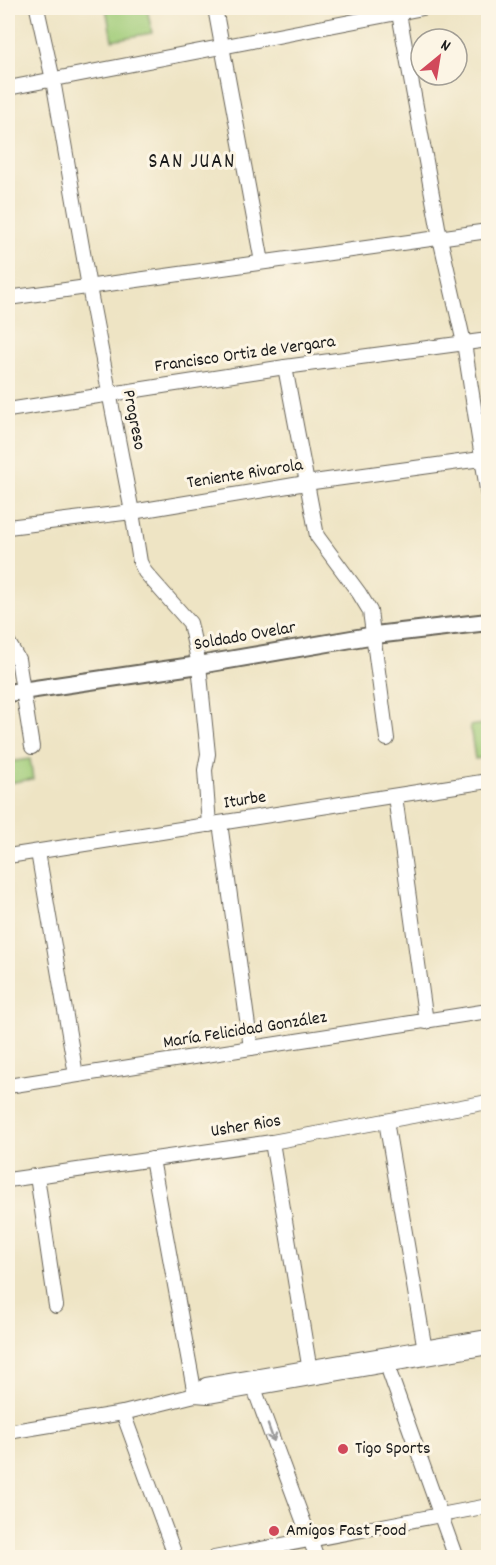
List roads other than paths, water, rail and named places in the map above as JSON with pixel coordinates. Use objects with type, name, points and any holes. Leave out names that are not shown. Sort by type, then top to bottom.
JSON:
[{"type":"main road","name":"Soldado Ovelar","points":[[15,692],[199,665],[375,635],[489,622]]},
{"type":"street","name":"Progreso","points":[[37,8],[53,80],[140,562],[145,572],[190,623],[199,665],[208,754],[205,770],[251,1048]]},
{"type":"street","points":[[215,8],[262,262]]},
{"type":"street","points":[[8,88],[399,10],[423,8]]},
{"type":"street","points":[[399,10],[440,238],[464,343],[485,459],[489,496]]},
{"type":"street","points":[[8,298],[489,231]]},
{"type":"street","name":"Francisco Ortiz de Vergara","points":[[8,410],[285,367],[489,339]]},
{"type":"street","points":[[285,367],[317,536],[370,611],[387,739]]},
{"type":"street","name":"Teniente Rivarola","points":[[8,527],[132,512],[306,483],[485,459]]},
{"type":"street","points":[[8,642],[18,659],[15,692],[32,747]]},
{"type":"street","name":"Iturbe","points":[[8,856],[489,781]]},
{"type":"street","points":[[395,796],[426,1022]]},
{"type":"street","points":[[38,852],[76,1075]]},
{"type":"street","name":"María Felicidad González","points":[[8,1086],[489,1011]]},
{"type":"street","name":"Usher Rios","points":[[8,1180],[272,1142],[489,1102]]},
{"type":"street","points":[[386,1121],[425,1353]]},
{"type":"street","points":[[272,1142],[311,1373]]},
{"type":"street","points":[[152,1159],[197,1395]]},
{"type":"street","points":[[37,1176],[56,1305]]},
{"type":"street","points":[[8,1432],[123,1413],[197,1395],[206,1385],[252,1383],[311,1373],[425,1353],[489,1337]]},
{"type":"street","points":[[425,1353],[489,1347]]},
{"type":"street","points":[[385,1360],[456,1557]]},
{"type":"street","points":[[252,1383],[317,1557]]},
{"type":"street","points":[[123,1413],[176,1557]]},
{"type":"street","points":[[214,1557],[489,1506]]},
{"type":"place","name":"Tigo Sports","points":[[343,1449]]},
{"type":"place","name":"Amigos Fast Food","points":[[274,1531]]},
{"type":"district","name":"SAN JUAN","points":[[192,163]]}]
